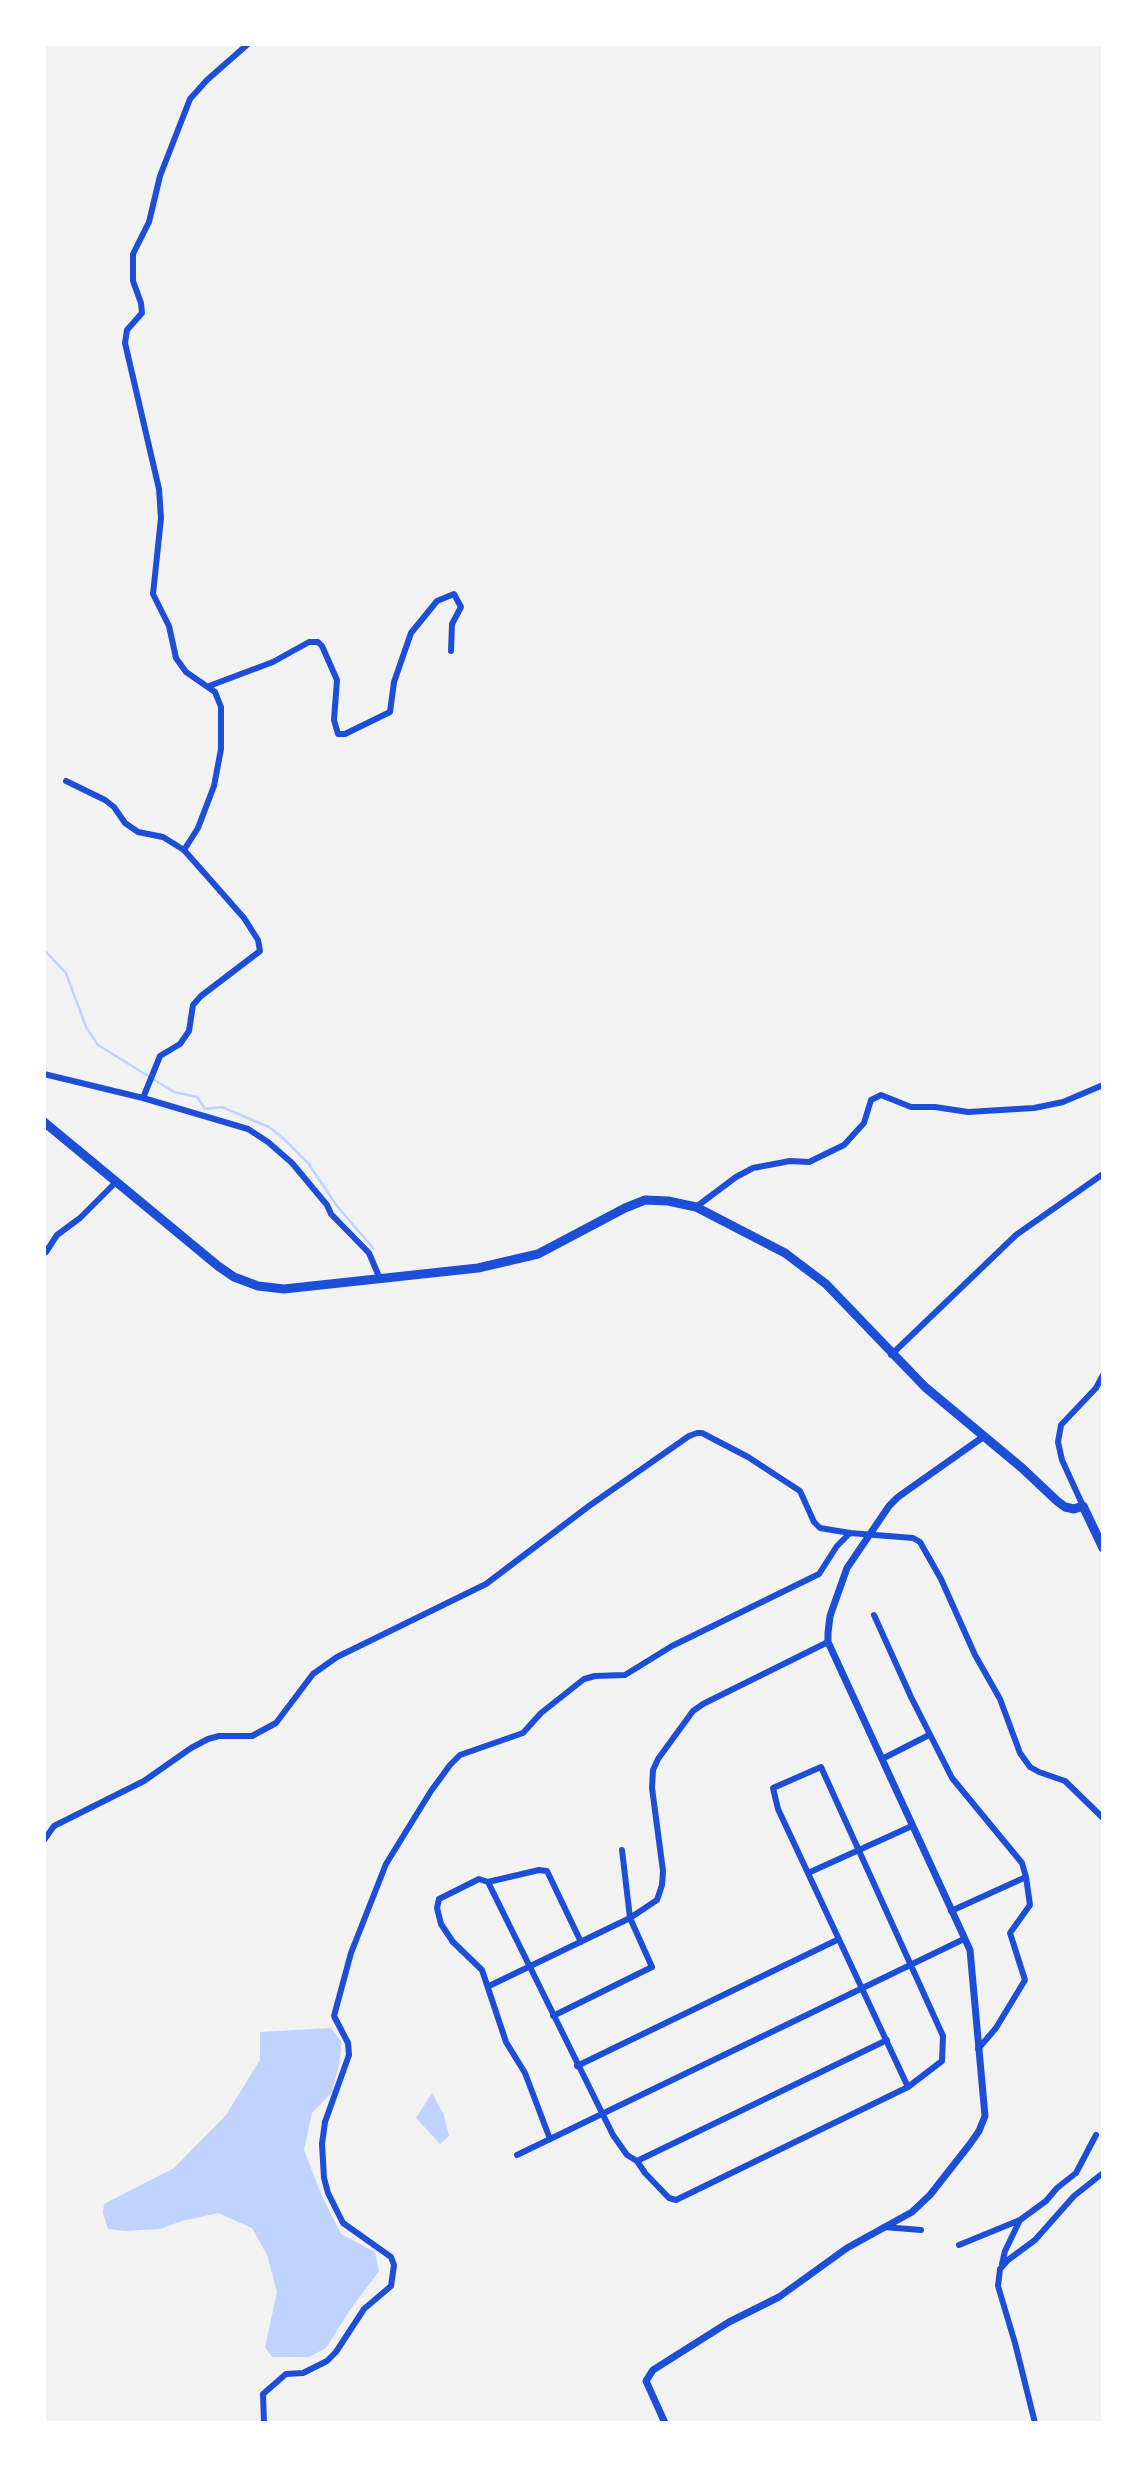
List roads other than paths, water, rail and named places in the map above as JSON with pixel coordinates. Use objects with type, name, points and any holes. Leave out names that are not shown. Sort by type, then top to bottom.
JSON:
[{"type":"main road","points":[[44,1122],[218,1266],[234,1277],[258,1286],[284,1289],[478,1268],[538,1254],[645,1200],[668,1201],[696,1207],[805,1266],[826,1284],[925,1387],[1065,1507],[1074,1509],[1083,1506],[1103,1548]]},
{"type":"street","points":[[184,850],[198,828],[214,786],[221,749],[221,707],[215,692],[186,672],[176,658],[169,626],[153,594],[161,518],[159,489],[125,343],[127,330],[142,313],[133,281],[133,254],[149,222],[160,176],[190,99],[208,79],[248,44]]},
{"type":"street","points":[[209,686],[273,662],[309,642],[318,642],[337,680],[334,720],[338,733],[345,734],[390,712],[394,682],[411,633],[437,601],[453,594],[461,607],[452,624],[451,651]]},
{"type":"street","points":[[66,781],[105,800],[114,807],[125,823],[138,832],[152,837],[163,837],[184,850],[244,918],[258,940],[260,951],[193,1005],[188,1031],[180,1044],[160,1056],[143,1098]]},
{"type":"street","points":[[44,1074],[143,1098],[248,1129],[292,1163],[327,1205],[331,1214],[369,1253],[380,1279]]},
{"type":"street","points":[[696,1207],[736,1177],[753,1168],[790,1161],[810,1162],[844,1144],[864,1123],[871,1100],[881,1095],[911,1107],[968,1112],[1034,1108],[1063,1102],[1103,1085]]},
{"type":"street","points":[[891,1354],[1016,1235],[1103,1174]]},
{"type":"street","points":[[46,1252],[57,1235],[80,1218],[116,1182]]},
{"type":"street","points":[[1083,1506],[1062,1460],[1058,1442],[1060,1425],[1096,1388],[1103,1375]]},
{"type":"street","points":[[44,1839],[54,1826],[145,1782],[191,1748],[208,1739],[219,1736],[252,1736],[276,1723],[313,1674],[337,1657],[493,1579],[589,1506],[689,1436],[702,1433],[757,1462],[800,1490],[817,1526],[850,1533],[912,1538],[920,1542],[941,1579],[980,1665],[1000,1699],[1020,1753],[1030,1767],[1065,1781],[1103,1818]]},
{"type":"street","points":[[665,2423],[646,2381],[653,2370],[729,2322],[779,2297],[847,2248],[912,2212],[930,2195],[979,2131],[985,2116],[970,1950],[828,1642],[830,1616],[847,1568],[898,1497],[983,1437]]},
{"type":"street","points":[[264,2423],[264,2394],[286,2374],[303,2373],[327,2361],[336,2352],[364,2309],[391,2286],[394,2265],[391,2257],[343,2223],[328,2193],[322,2144],[325,2122],[349,2055],[348,2043],[334,2016],[351,1953],[386,1864],[430,1791],[460,1755],[523,1733],[541,1713],[584,1679],[625,1675],[672,1646],[819,1574],[837,1546],[850,1533]]},
{"type":"street","points":[[874,1615],[929,1735],[952,1778],[1022,1863],[1026,1877],[1030,1905],[1010,1933],[1025,1980],[996,2028],[978,2050]]},
{"type":"street","points":[[489,1986],[630,1918],[657,1900],[663,1871],[652,1788],[657,1759],[693,1711],[703,1704],[828,1642]]},
{"type":"street","points":[[883,1759],[929,1735]]},
{"type":"street","points":[[488,1882],[601,2114],[627,2155],[637,2161],[668,2198],[676,2200],[908,2087],[942,2061],[943,2036],[821,1768],[773,1788],[778,1809],[908,2087]]},
{"type":"street","points":[[808,1873],[912,1826]]},
{"type":"street","points":[[553,2016],[652,1967],[630,1918],[622,1850]]},
{"type":"street","points":[[550,2139],[525,2073],[506,2042],[482,1970],[453,1942],[441,1924],[437,1908],[439,1899],[479,1879],[488,1882],[538,1870],[547,1871],[581,1942]]},
{"type":"street","points":[[951,1911],[1026,1877]]},
{"type":"street","points":[[577,2066],[839,1939]]},
{"type":"street","points":[[517,2155],[964,1939]]},
{"type":"street","points":[[637,2161],[887,2040]]},
{"type":"street","points":[[959,2245],[1020,2220],[1076,2173],[1096,2135]]},
{"type":"street","points":[[1000,2269],[1007,2260],[1035,2240],[1074,2196],[1103,2173]]},
{"type":"street","points":[[1020,2220],[1005,2251],[998,2286],[1016,2343],[1035,2423]]},
{"type":"street","points":[[884,2227],[921,2231]]},
{"type":"water","points":[[331,2028],[341,2041],[340,2060],[332,2092],[312,2113],[304,2150],[341,2234],[375,2252],[379,2271],[326,2348],[309,2357],[272,2357],[265,2347],[277,2292],[267,2255],[252,2228],[218,2213],[160,2229],[108,2229],[103,2213],[104,2204],[174,2168],[226,2115],[260,2060],[260,2032]]},
{"type":"water","points":[[432,2093],[444,2115],[449,2136],[440,2144],[416,2118]]},
{"type":"waterway","points":[[44,950],[66,973],[86,1027],[98,1045],[174,1092],[197,1097],[205,1109],[222,1107],[269,1127],[308,1163],[337,1206],[373,1248]]}]
